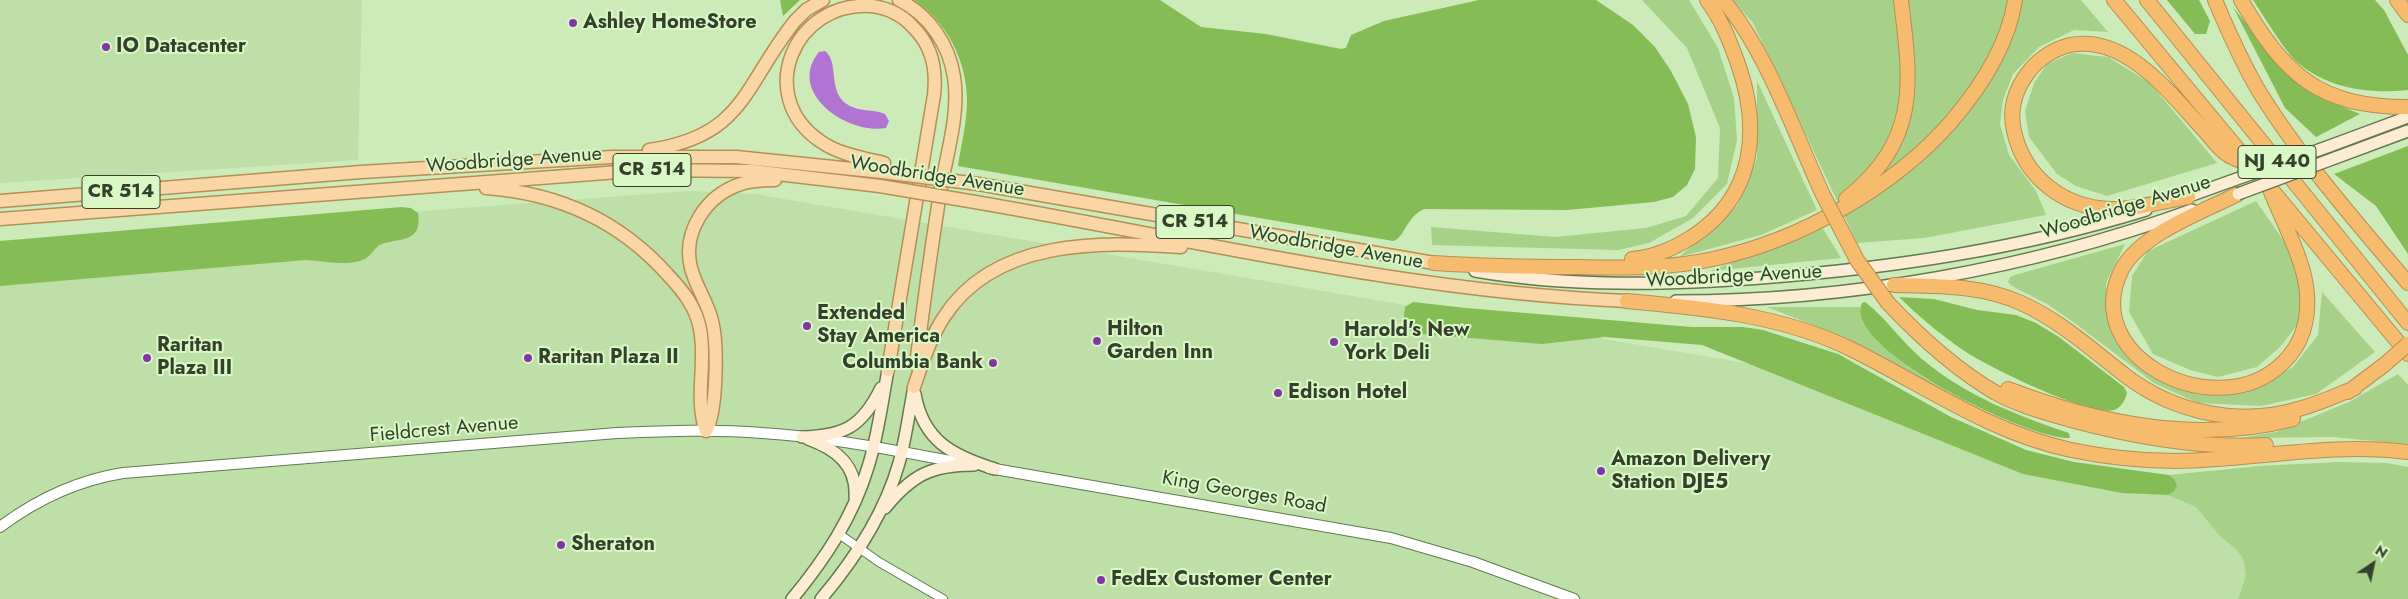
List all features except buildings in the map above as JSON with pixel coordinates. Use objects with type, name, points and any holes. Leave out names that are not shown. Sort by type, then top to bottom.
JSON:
[{"type":"highway","points":[[1566,267],[1648,258],[1670,251],[1711,222],[1732,197],[1740,182],[1751,144],[1751,119],[1746,91],[1728,37],[1707,0]]},
{"type":"highway","points":[[1723,0],[1748,36],[1765,67],[1823,195],[1857,260],[1888,303],[1930,344],[1961,370],[2004,397],[2030,409],[2107,430],[2222,446],[2338,441],[2369,443],[2408,452]]},
{"type":"highway","points":[[1811,224],[1859,188],[1887,154],[1896,137],[1907,102],[1909,84],[1901,0]]},
{"type":"highway","points":[[1434,263],[1566,267],[1662,266],[1713,259],[1761,245],[1811,224],[1854,203],[1877,188],[1902,170],[1941,133],[1973,92],[2000,50],[2008,31],[2015,0]]},
{"type":"highway","name":"NJ 440","points":[[2114,0],[2271,192],[2408,354]]},
{"type":"highway","name":"NJ 440","points":[[2147,0],[2408,323]]},
{"type":"highway","points":[[2214,0],[2242,61],[2277,118],[2299,148],[2408,282]]},
{"type":"highway","points":[[2241,0],[2278,56],[2305,80],[2338,98],[2357,103],[2408,107]]},
{"type":"highway","points":[[2397,0],[2408,15]]},
{"type":"highway","points":[[2188,197],[2110,209],[2078,203],[2050,190],[2036,176],[2015,138],[2011,118],[2014,99],[2020,83],[2044,56],[2062,47],[2079,44],[2112,48],[2156,81],[2227,155],[2249,164]]},
{"type":"highway","points":[[2235,188],[2148,242],[2133,254],[2122,269],[2116,286],[2114,303],[2116,322],[2124,339],[2136,354],[2152,368],[2169,378],[2189,385],[2211,389],[2231,388],[2250,384],[2268,375],[2284,363],[2296,347],[2304,331],[2307,314],[2305,277],[2271,192]]},
{"type":"highway","points":[[1894,285],[1967,288],[2019,302],[2045,315],[2071,332],[2128,378],[2158,397],[2189,410],[2223,417],[2260,416],[2300,409],[2355,388]]},
{"type":"highway","points":[[1627,301],[1720,310],[1785,324],[1852,350],[1997,427],[2070,450],[2130,459],[2176,461],[2338,448],[2367,448],[2408,452]]},
{"type":"highway","points":[[1930,344],[1980,376],[2034,399],[2109,418],[2186,429],[2262,427],[2318,409],[2355,388],[2408,344]]},
{"type":"main road","points":[[559,160],[670,146],[687,142],[709,131],[729,116],[740,104],[795,21],[806,10],[823,0]]},
{"type":"main road","points":[[821,599],[859,547],[891,484],[902,452],[914,387],[937,214],[955,108],[955,84],[951,61],[938,35],[920,13],[899,0]]},
{"type":"main road","points":[[792,599],[814,573],[840,534],[854,506],[874,448],[934,95],[934,66],[924,39],[901,17],[874,6],[842,7],[820,17],[798,40],[787,69],[788,97],[801,123],[819,141],[883,168]]},
{"type":"main road","name":"Woodbridge Avenue","points":[[0,219],[636,170],[698,169],[796,175],[880,186],[1268,256],[1523,295],[1627,301],[1784,296],[1894,285],[2049,252],[2174,217],[2326,147],[2408,117]]},
{"type":"main road","name":"Woodbridge Avenue","points":[[0,201],[361,172],[559,160],[638,156],[727,157],[883,168],[1434,263],[1526,277],[1627,283],[1730,280],[1837,272],[1937,259],[2017,244],[2108,222],[2188,197],[2235,188],[2335,158],[2408,131]]},
{"type":"main road","points":[[706,431],[712,419],[714,407],[715,336],[710,312],[693,274],[690,254],[693,232],[701,213],[726,191],[747,182],[805,180],[880,186]]},
{"type":"main road","points":[[424,186],[514,190],[556,199],[605,221],[640,246],[681,290],[696,315],[701,339],[701,412],[706,431]]},
{"type":"main road","points":[[995,469],[968,460],[934,438],[926,428],[919,413],[914,387],[934,334],[953,304],[979,280],[1013,262],[1060,249],[1102,244],[1173,246],[1268,256]]},
{"type":"main road","points":[[802,437],[828,435],[854,425],[871,406],[888,370]]},
{"type":"main road","points":[[802,437],[830,449],[846,462],[855,483],[854,506]]},
{"type":"main road","points":[[870,527],[904,487],[919,475],[946,466],[974,465]]},
{"type":"street","name":"Fieldcrest Avenue","points":[[0,527],[27,508],[61,491],[123,473],[617,433],[706,431],[802,437],[902,452]]},
{"type":"street","name":"King Georges Road","points":[[902,452],[1391,538],[1473,562],[1574,599]]},
{"type":"street","points":[[840,534],[943,599]]},
{"type":"shaded area","points":[[0,0],[362,0],[358,160],[0,183]]},
{"type":"shaded area","points":[[1642,0],[1689,0],[1718,48],[1734,98],[1737,140],[1727,184],[1693,218],[1649,243],[1618,250],[1432,245],[1431,227],[1555,237],[1646,228],[1686,216],[1718,178],[1720,128],[1687,48]]},
{"type":"shaded area","points":[[1733,0],[2081,0],[2108,32],[2074,30],[2039,47],[2013,74],[2003,100],[2000,124],[2009,155],[2036,191],[2046,215],[1924,238],[1857,243],[1753,23]]},
{"type":"shaded area","points":[[825,51],[832,63],[835,86],[843,101],[854,108],[885,114],[889,121],[886,128],[854,125],[839,118],[826,108],[815,95],[810,82],[811,67],[819,52]]},
{"type":"shaded area","points":[[2072,53],[2108,57],[2150,83],[2217,163],[2107,196],[2076,186],[2057,174],[2029,137],[2025,111],[2034,83],[2047,64]]},
{"type":"shaded area","points":[[1757,81],[1817,210],[1761,235],[1679,257],[1737,206],[1757,158]]},
{"type":"shaded area","points":[[688,191],[755,194],[1786,370],[2125,489],[2398,466],[2408,599],[0,599],[0,243]]},
{"type":"shaded area","points":[[2256,201],[2288,247],[2302,289],[2302,319],[2280,347],[2257,367],[2218,377],[2190,370],[2153,354],[2129,312],[2132,276],[2148,251]]},
{"type":"shaded area","points":[[1822,227],[1841,258],[1710,271]]},
{"type":"shaded area","points":[[2125,244],[2106,283],[2108,317],[2123,347],[2156,378],[2191,392],[2210,395],[2246,393],[2293,367],[2318,335],[2322,292],[2375,352],[2316,394],[2261,406],[2198,403],[2154,383],[2072,321],[2047,304],[2012,286],[2008,282],[2010,277],[2015,275]]},
{"type":"shaded area","points":[[1767,307],[1860,307],[1865,322],[1875,337],[1888,350],[1921,375],[1969,403],[1833,333]]},
{"type":"shaded area","points":[[2398,374],[2408,385],[2408,444],[2332,437],[2240,438],[2276,432],[2349,402]]},
{"type":"shaded area","points":[[2339,462],[2387,463],[2408,467],[2408,599],[2238,599],[2246,576],[2244,560],[2237,550],[2220,536],[2196,507],[2168,495],[2174,491],[2174,479],[2169,475],[2260,466]]},
{"type":"green space","points":[[780,0],[800,0],[783,16]]},
{"type":"green space","points":[[914,0],[1160,0],[1201,27],[1266,34],[1341,49],[1346,48],[1351,35],[1384,21],[1479,0],[1596,0],[1633,25],[1655,47],[1671,71],[1688,104],[1696,137],[1695,169],[1687,185],[1673,197],[1654,202],[1567,210],[1424,209],[1413,217],[1400,236],[1393,241],[958,166],[967,109],[963,71],[959,57],[945,31],[926,9]]},
{"type":"green space","points":[[2167,0],[2199,0],[2210,21],[2206,34],[2195,34]]},
{"type":"green space","points":[[2253,0],[2375,0],[2384,10],[2408,55],[2408,90],[2379,91],[2350,88],[2323,79],[2310,72],[2287,51]]},
{"type":"green space","points":[[2233,7],[2287,74],[2319,97],[2360,114],[2316,137],[2285,108]]},
{"type":"green space","points":[[2408,146],[2408,254],[2376,206],[2334,174]]},
{"type":"green space","points":[[401,207],[411,208],[418,213],[419,223],[417,230],[408,238],[380,245],[365,259],[351,263],[306,260],[0,286],[0,241]]},
{"type":"green space","points":[[1899,297],[1934,299],[1977,310],[2016,315],[2036,323],[2059,337],[2124,387],[2127,393],[2125,398],[2117,409],[2102,410],[2084,406],[2038,389],[1963,350],[1930,325]]},
{"type":"green space","points":[[1413,302],[1692,327],[1743,327],[1763,330],[1838,354],[1951,417],[2026,450],[2074,462],[2169,475],[2174,479],[2177,486],[2168,495],[2122,493],[2023,474],[1702,345],[1605,337],[1542,344],[1422,334],[1407,329],[1403,323],[1405,307]]},
{"type":"green space","points":[[1865,302],[1922,359],[1938,372],[1974,394],[2011,412],[2069,433],[2070,438],[2049,435],[1982,408],[1908,366],[1880,344],[1863,322],[1862,303]]},
{"type":"place","name":"Ashley HomeStore","points":[[573,23]]},
{"type":"place","name":"IO Datacenter","points":[[106,47]]},
{"type":"place","name":"Extended Stay America","points":[[807,326]]},
{"type":"place","name":"Hilton Garden Inn","points":[[1097,341]]},
{"type":"place","name":"Harold's New York Deli","points":[[1334,342]]},
{"type":"place","name":"Raritan Plaza III","points":[[147,358]]},
{"type":"place","name":"Raritan Plaza II","points":[[528,358]]},
{"type":"place","name":"Columbia Bank","points":[[993,363]]},
{"type":"place","name":"Edison Hotel","points":[[1278,393]]},
{"type":"place","name":"Amazon Delivery Station DJE5","points":[[1601,471]]},
{"type":"place","name":"Sheraton","points":[[561,545]]},
{"type":"place","name":"FedEx Customer Center","points":[[1101,580]]}]
